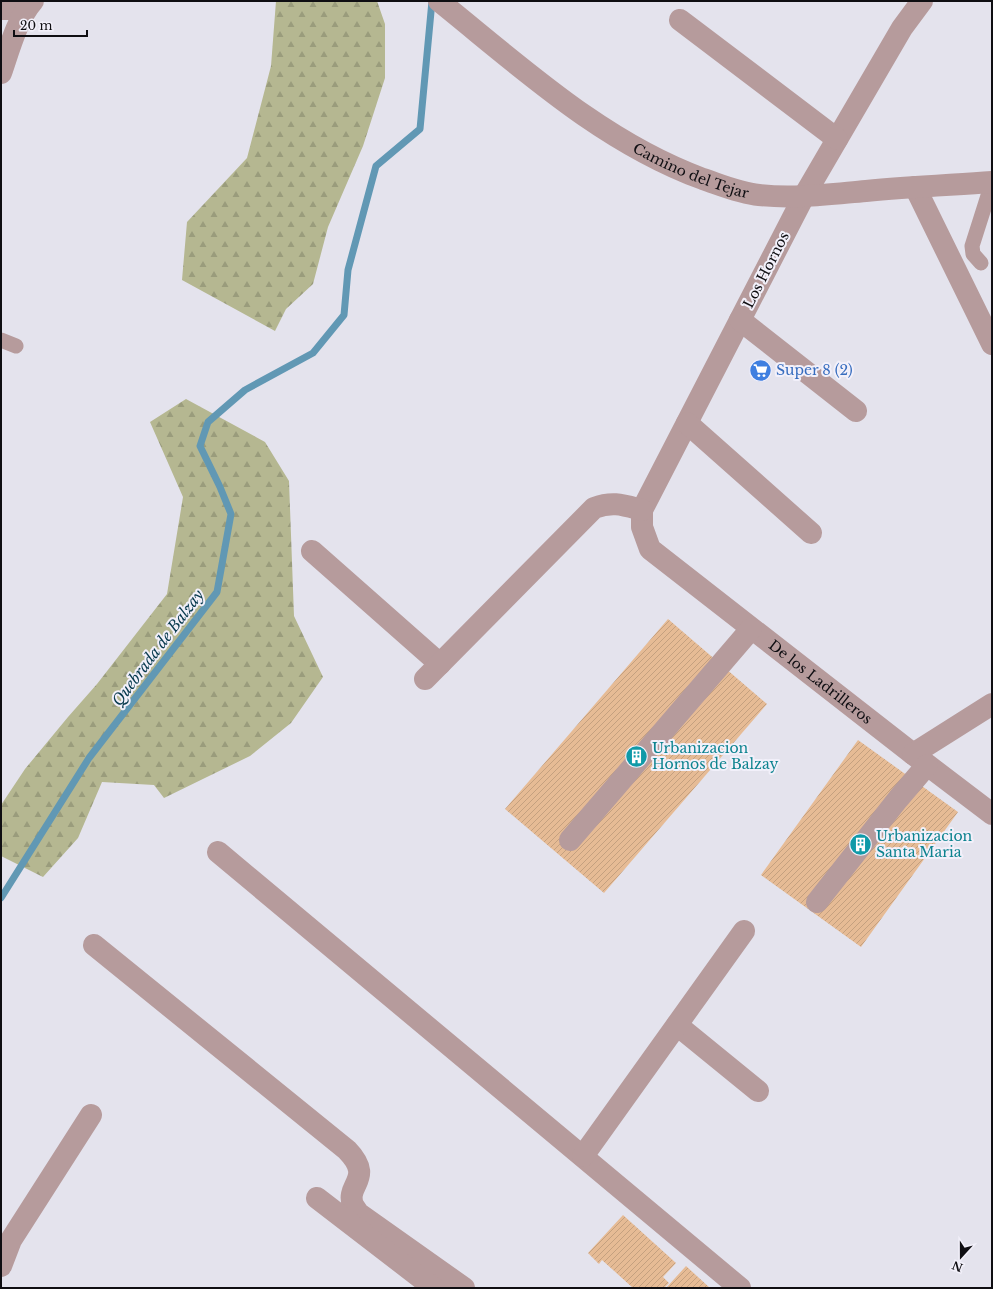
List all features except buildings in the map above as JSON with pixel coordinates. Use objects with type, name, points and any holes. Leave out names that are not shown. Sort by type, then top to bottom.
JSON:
[{"type":"street","name":"Camino del Tejar","points":[[439,1],[560,98],[633,147],[677,169],[743,193],[804,196],[915,186],[992,183]]},
{"type":"street","name":"Los Hornos","points":[[642,510],[804,196],[902,28],[922,1]]},
{"type":"street","points":[[1,9],[30,5]]},
{"type":"street","points":[[1,72],[9,49],[30,5]]},
{"type":"street","points":[[680,20],[837,139]]},
{"type":"street","points":[[915,186],[992,344]]},
{"type":"street","points":[[740,320],[856,411]]},
{"type":"street","points":[[687,423],[811,533]]},
{"type":"street","points":[[312,551],[433,671],[594,508],[606,504],[620,504],[642,510]]},
{"type":"street","name":"De los Ladrilleros","points":[[642,510],[642,527],[650,549],[920,760],[992,814]]},
{"type":"street","points":[[570,840],[751,629]]},
{"type":"street","points":[[817,902],[898,799],[920,760],[992,704]]},
{"type":"street","points":[[218,852],[740,1288]]},
{"type":"street","points":[[583,1156],[744,931]]},
{"type":"street","points":[[94,945],[347,1150],[354,1158],[359,1168],[360,1177],[352,1197],[353,1205],[358,1213],[464,1288]]},
{"type":"street","points":[[677,1026],[758,1091]]},
{"type":"street","points":[[1,1266],[11,1240],[91,1115]]},
{"type":"street","points":[[317,1198],[434,1288]]},
{"type":"lane","points":[[981,263],[973,254],[972,246],[992,183]]},
{"type":"lane","points":[[1,340],[16,346]]},
{"type":"green space","points":[[276,1],[377,1],[385,24],[385,78],[363,146],[328,227],[313,284],[286,309],[275,331],[182,280],[187,222],[247,158],[271,66]]},
{"type":"green space","points":[[186,399],[265,442],[289,481],[294,616],[323,677],[291,723],[250,756],[164,798],[154,785],[102,782],[78,838],[43,877],[1,856],[1,805],[25,769],[97,684],[167,594],[183,497],[150,422]]},
{"type":"waterway","name":"Quebrada de Balzay","points":[[1,898],[89,758],[217,592],[231,514],[200,446],[208,422],[245,390],[313,353],[344,315],[348,270],[376,166],[420,129],[432,1]]},
{"type":"place","name":"Super 8 (2)","points":[[761,370]]},
{"type":"place","name":"Urbanizacion Hornos de Balzay","points":[[636,756]]},
{"type":"place","name":"Urbanizacion Santa Maria","points":[[860,844]]}]
